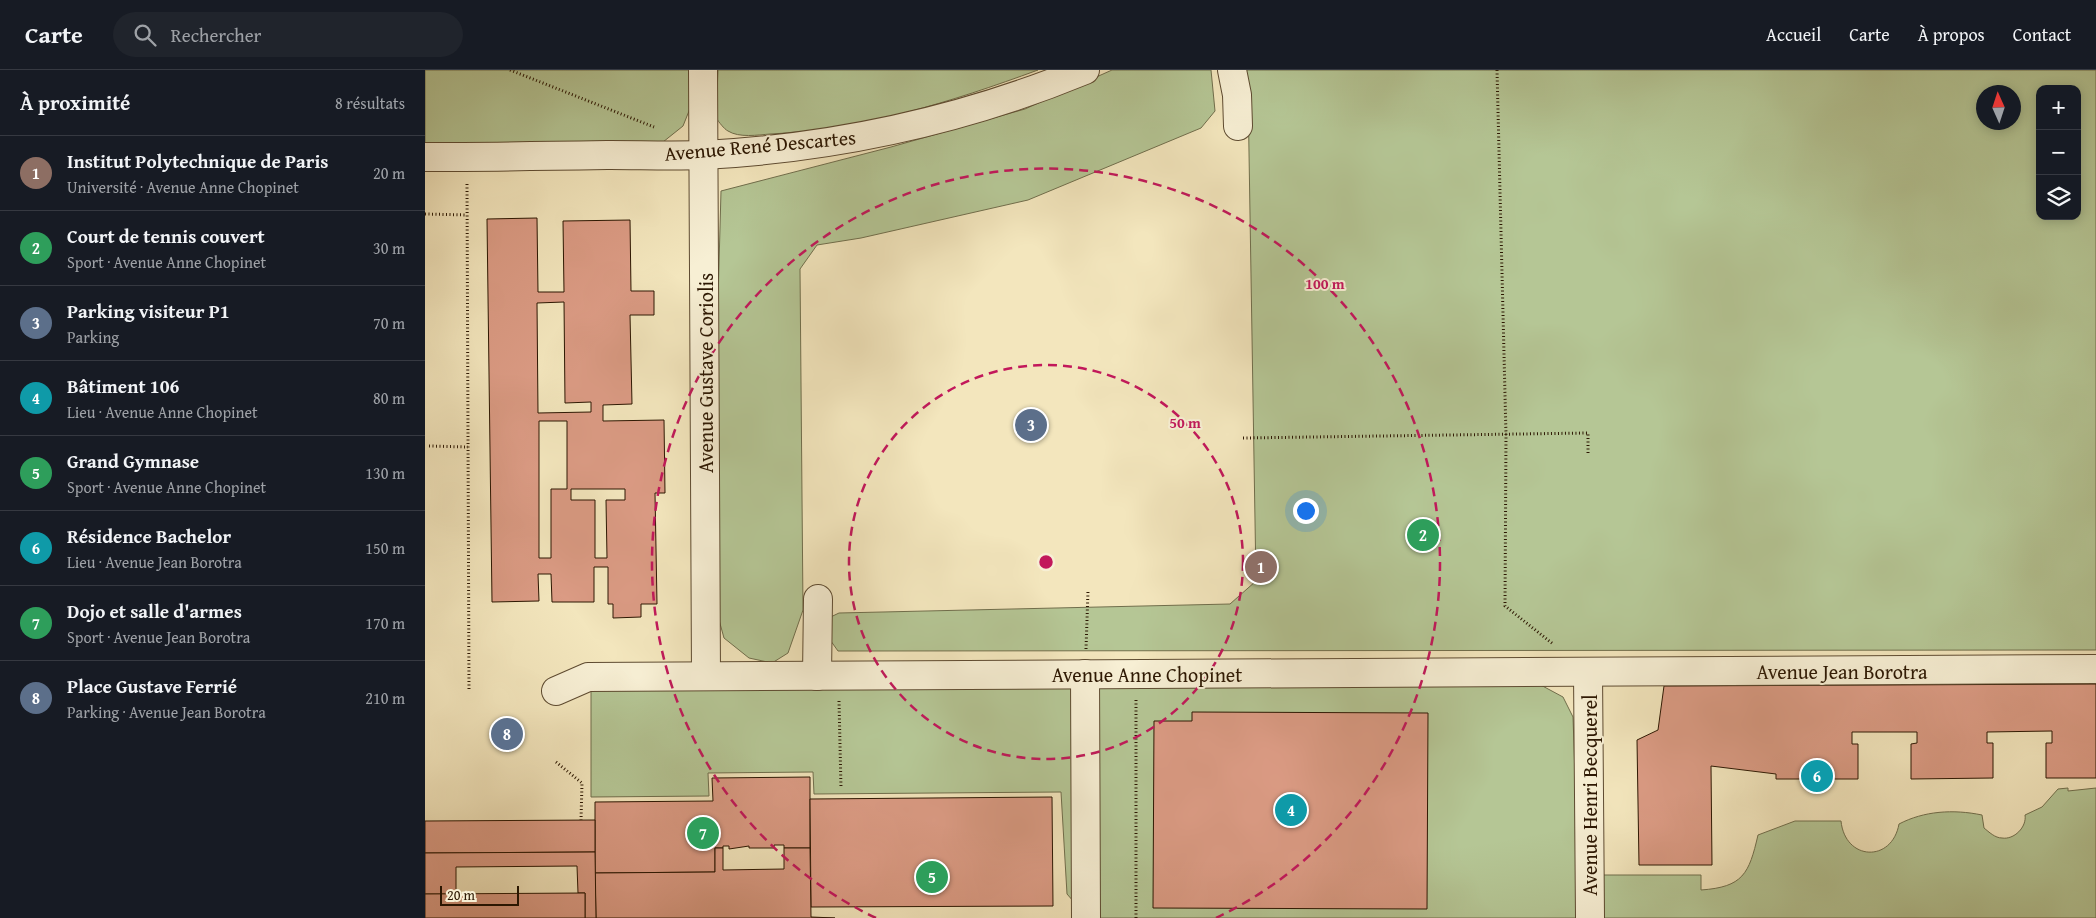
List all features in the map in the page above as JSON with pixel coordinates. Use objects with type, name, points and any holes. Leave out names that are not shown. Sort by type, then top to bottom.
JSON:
[{"type":"street","name":"Avenue Gustave Coriolis","points":[[703,70],[706,676]]},
{"type":"street","name":"Avenue René Descartes","points":[[425,157],[704,154],[782,147],[874,134],[959,113],[1041,88],[1085,70]]},
{"type":"street","points":[[1232,70],[1237,95],[1238,126]]},
{"type":"street","points":[[818,599],[828,676]]},
{"type":"street","name":"Avenue Jean Borotra","points":[[1588,672],[2096,669]]},
{"type":"street","name":"Avenue Anne Chopinet","points":[[706,676],[1588,672]]},
{"type":"street","name":"Avenue Henri Becquerel","points":[[1588,672],[1590,918]]},
{"type":"street","points":[[1085,674],[1086,918]]},
{"type":"street","points":[[556,690],[588,677],[706,676]]},
{"type":"path","points":[[510,70],[656,128]]},
{"type":"path","points":[[1497,70],[1506,434],[1505,606],[1588,672]]},
{"type":"path","points":[[467,157],[469,691]]},
{"type":"path","points":[[425,214],[467,215]]},
{"type":"path","points":[[1243,438],[1588,433],[1588,455]]},
{"type":"path","points":[[429,446],[468,447]]},
{"type":"path","points":[[1085,674],[1088,591]]},
{"type":"path","points":[[1135,918],[1136,674]]},
{"type":"path","points":[[828,676],[841,788]]},
{"type":"path","points":[[556,762],[582,784],[581,820]]},
{"type":"green space","points":[[425,70],[690,70],[691,106],[683,126],[663,142],[425,145]]},
{"type":"green space","points":[[718,70],[1038,70],[939,103],[872,120],[838,127],[749,136],[738,135],[728,131],[716,118]]},
{"type":"green space","points":[[1112,70],[1211,70],[1215,111],[1201,128],[1028,200],[861,238],[817,245],[800,269],[803,610],[788,653],[772,663],[749,658],[724,638],[716,609],[716,375],[721,191],[891,147],[1025,109]]},
{"type":"green space","points":[[1244,70],[2096,70],[2096,650],[838,651],[818,623],[839,613],[1230,604],[1256,581],[1248,91]]},
{"type":"green space","points":[[1537,683],[1563,697],[1573,717],[1580,918],[1088,918],[1067,894],[1061,792],[814,794],[813,772],[708,773],[709,796],[591,797],[591,686]]},
{"type":"green space","points":[[2068,788],[2068,791],[2096,788],[2096,918],[1601,918],[1602,875],[1701,875],[1701,890],[1726,886],[1735,882],[1747,869],[1758,835],[1795,821],[1841,821],[1844,834],[1851,844],[1859,850],[1869,852],[1879,851],[1888,846],[1895,837],[1899,824],[1918,816],[1939,812],[1982,815],[1984,828],[1999,838],[2007,838],[2019,832],[2024,824],[2025,815],[2042,807],[2058,789]]},
{"type":"building","points":[[537,218],[538,292],[564,292],[563,221],[630,220],[631,291],[654,291],[654,315],[630,315],[632,404],[603,405],[603,421],[664,420],[665,493],[655,493],[657,604],[641,604],[641,617],[613,618],[613,604],[608,604],[608,567],[594,567],[594,602],[552,602],[551,574],[538,574],[539,601],[492,602],[487,219]],"holes":[[[564,302],[565,403],[591,402],[591,412],[538,413],[537,303]],[[539,421],[567,421],[567,489],[551,489],[551,558],[539,558]],[[571,489],[625,489],[625,500],[606,500],[607,558],[595,558],[595,500],[571,500]]]},
{"type":"building","points":[[2096,684],[2096,778],[2046,778],[2046,743],[2052,743],[2052,731],[1987,732],[1987,743],[1993,743],[1993,778],[1911,779],[1911,744],[1917,743],[1917,732],[1852,732],[1852,744],[1858,744],[1858,779],[1776,779],[1776,774],[1711,766],[1712,865],[1639,865],[1637,740],[1658,730],[1664,686]]},
{"type":"building","points":[[1192,712],[1428,713],[1427,909],[1153,908],[1154,721],[1192,721]]},
{"type":"building","points":[[810,777],[810,848],[784,848],[784,845],[774,845],[774,848],[749,848],[749,846],[729,849],[729,846],[723,846],[723,848],[715,848],[715,872],[595,873],[595,802],[713,801],[712,778]]},
{"type":"building","points":[[1052,797],[1053,906],[811,907],[810,799]]},
{"type":"building","points":[[595,820],[595,852],[425,853],[425,821]]},
{"type":"building","points":[[715,848],[723,848],[723,870],[784,869],[784,848],[810,848],[811,917],[835,918],[596,918],[595,873],[715,872]]},
{"type":"building","points":[[595,852],[596,918],[585,918],[585,893],[578,893],[577,866],[456,867],[456,894],[425,894],[425,853]]},
{"type":"building","points":[[585,893],[585,918],[425,918],[425,894]]},
{"type":"place","name":"Parking visiteur P1","points":[[1031,425]]},
{"type":"place","name":"Court de tennis couvert","points":[[1423,535]]},
{"type":"place","name":"Institut Polytechnique de Paris","points":[[1261,567]]},
{"type":"place","name":"Place Gustave Ferrié","points":[[507,734]]},
{"type":"place","name":"Résidence Bachelor","points":[[1817,776]]},
{"type":"place","name":"Bâtiment 106","points":[[1291,810]]},
{"type":"place","name":"Dojo et salle d'armes","points":[[703,833]]},
{"type":"place","name":"Grand Gymnase","points":[[932,877]]}]
